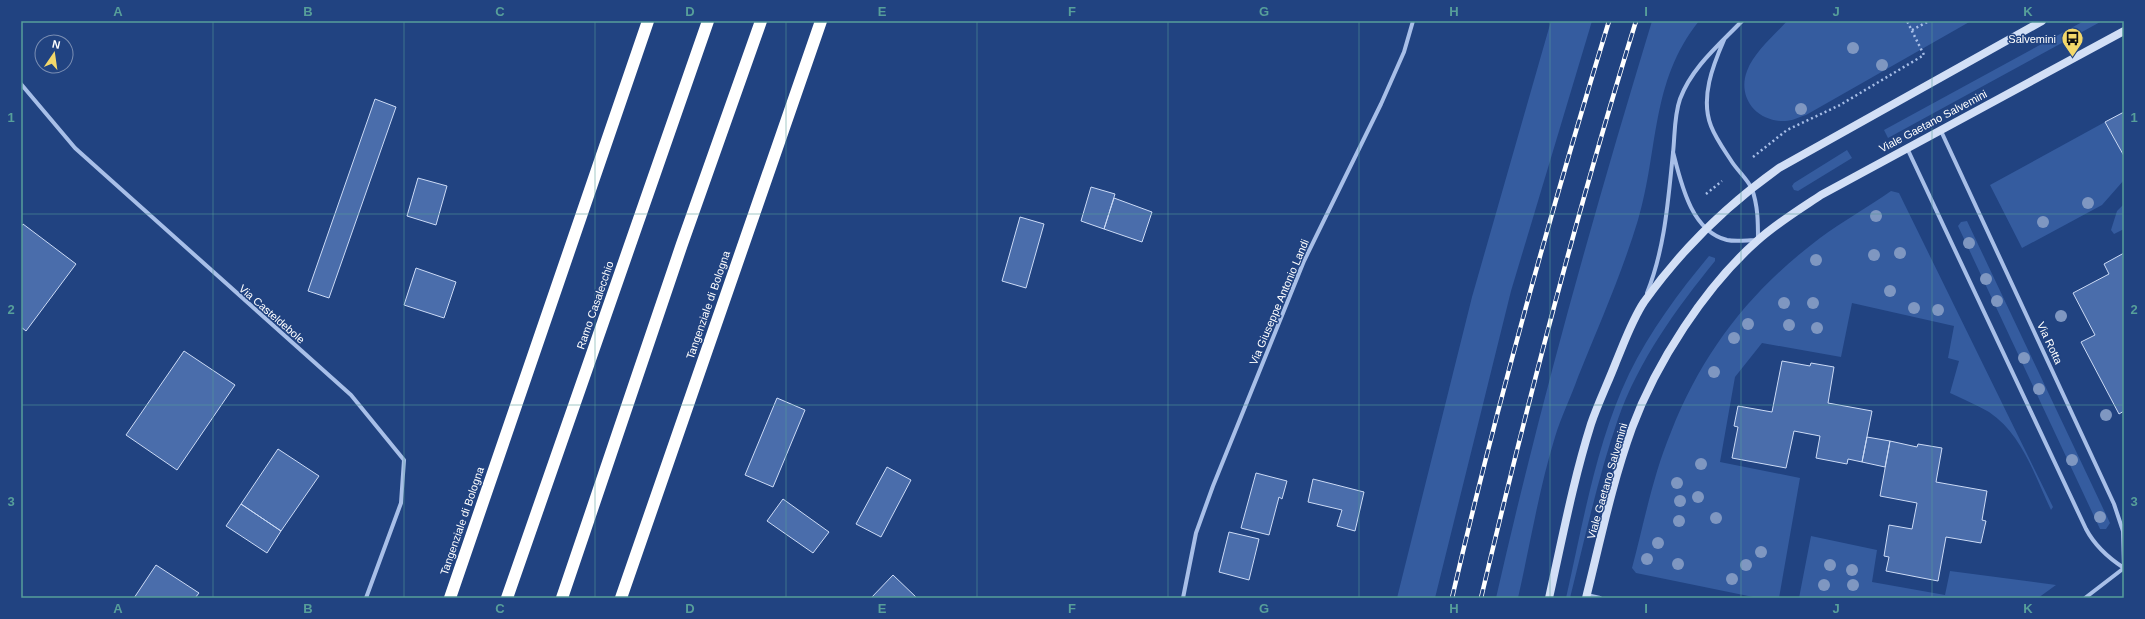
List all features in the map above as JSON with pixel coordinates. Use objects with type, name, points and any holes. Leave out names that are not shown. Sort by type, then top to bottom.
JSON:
[{"type":"highway","name":"Tangenziale di Bologna","points":[[450,598],[648,21]]},
{"type":"highway","name":"Ramo Casalecchio","points":[[507,598],[708,21]]},
{"type":"highway","points":[[562,598],[682,244],[761,21]]},
{"type":"highway","name":"Tangenziale di Bologna","points":[[621,598],[821,21]]},
{"type":"main road","points":[[1549,598],[1592,423],[1643,303],[1680,256],[1705,229],[1752,188],[1809,150],[2042,21]]},
{"type":"main road","name":"Viale Gaetano Salvemini","points":[[1586,596],[1621,464],[1632,429],[1655,377],[1706,298],[1732,265],[1758,240],[1785,219],[1821,195],[2124,31]]},
{"type":"street","name":"Via Giuseppe Antonio Landi","points":[[1183,598],[1196,533],[1216,479],[1304,261],[1381,104],[1404,52],[1413,21]]},
{"type":"street","points":[[1643,303],[1658,266],[1665,227],[1675,123],[1680,100],[1691,77],[1742,21]]},
{"type":"street","points":[[1673,152],[1681,184],[1691,206],[1705,229],[1727,240],[1758,240],[1758,214],[1752,188],[1737,169],[1710,125],[1708,108],[1709,84],[1715,61],[1724,40]]},
{"type":"street","name":"Via Casteldebole","points":[[21,84],[75,148],[351,395],[404,460],[401,503],[366,598]]},
{"type":"street","name":"Via Rotta","points":[[1941,131],[2114,504],[2123,531],[2124,568]]},
{"type":"street","points":[[1907,148],[2086,529],[2094,543],[2108,557],[2124,568],[2086,598]]},
{"type":"street","points":[[1586,596],[1600,598]]},
{"type":"path","points":[[1691,206],[1788,130],[1840,104],[1924,55],[1907,21]]},
{"type":"path","points":[[1912,30],[1929,21]]},
{"type":"shaded area","points":[[1551,21],[1592,21],[1511,291],[1435,598],[1397,598],[1472,297]]},
{"type":"shaded area","points":[[1652,21],[1699,21],[1683,44],[1672,68],[1658,117],[1645,194],[1632,240],[1555,437],[1539,497],[1518,598],[1496,598],[1549,381],[1609,164]]},
{"type":"shaded area","points":[[1787,21],[1971,21],[1806,115],[1793,120],[1785,121],[1765,117],[1751,106],[1747,99],[1745,81],[1747,71],[1754,57]]},
{"type":"shaded area","points":[[2084,21],[2102,21],[1888,138],[1884,130]]},
{"type":"shaded area","points":[[2105,122],[2124,156],[2124,180],[2102,205],[2022,248],[1990,185]]},
{"type":"shaded area","points":[[1847,150],[1852,158],[1798,191],[1794,190],[1792,186],[1794,183]]},
{"type":"shaded area","points":[[1891,191],[1899,193],[2053,507],[2051,510],[2026,456],[2010,432],[1989,412],[1950,393],[1959,361],[1948,358],[1954,326],[1852,303],[1841,357],[1762,343],[1735,377],[1720,462],[1800,478],[1779,598],[1758,598],[1636,573],[1632,568],[1659,465],[1671,432],[1684,403],[1698,375],[1714,349],[1751,301],[1795,258],[1820,238]]},
{"type":"shaded area","points":[[2124,204],[2124,229],[2114,234],[2111,230],[2117,211]]},
{"type":"shaded area","points":[[1967,221],[2110,523],[2106,529],[2100,529],[1958,226],[1961,222]]},
{"type":"shaded area","points":[[1709,256],[1715,258],[1715,261],[1686,298],[1660,336],[1627,397],[1618,419],[1604,463],[1570,598],[1566,598],[1599,455],[1618,400],[1629,374],[1646,342],[1676,298]]},
{"type":"shaded area","points":[[1811,536],[1877,550],[1872,582],[1945,595],[1950,571],[2056,585],[2038,598],[1799,598]]},
{"type":"building","points":[[375,99],[396,107],[329,298],[308,291]]},
{"type":"building","points":[[2124,112],[2124,156],[2105,122]]},
{"type":"building","points":[[418,178],[447,186],[436,225],[407,216]]},
{"type":"building","points":[[1091,187],[1115,194],[1104,229],[1081,221]]},
{"type":"building","points":[[1114,198],[1152,212],[1142,242],[1104,229]]},
{"type":"building","points":[[1020,217],[1044,224],[1026,288],[1002,281]]},
{"type":"building","points":[[23,224],[76,264],[26,331],[21,327],[21,227]]},
{"type":"building","points":[[2124,253],[2124,411],[2119,414],[2081,342],[2095,335],[2073,293],[2109,274],[2104,264]]},
{"type":"building","points":[[416,268],[456,282],[444,318],[404,305]]},
{"type":"building","points":[[184,351],[235,385],[177,470],[126,435]]},
{"type":"building","points":[[1782,361],[1810,366],[1811,363],[1834,367],[1828,403],[1872,411],[1862,462],[1848,459],[1847,464],[1816,458],[1820,436],[1794,431],[1786,468],[1732,458],[1738,427],[1734,426],[1738,406],[1772,412]]},
{"type":"building","points":[[777,398],[805,410],[773,487],[745,475]]},
{"type":"building","points":[[1867,437],[1890,441],[1885,467],[1862,462]]},
{"type":"building","points":[[1890,441],[1917,447],[1918,444],[1942,448],[1936,482],[1987,491],[1982,520],[1986,521],[1981,543],[1946,537],[1938,581],[1886,571],[1889,557],[1884,556],[1889,525],[1912,529],[1917,503],[1880,496]]},
{"type":"building","points":[[278,449],[319,476],[281,531],[241,504]]},
{"type":"building","points":[[887,467],[911,480],[881,537],[856,524]]},
{"type":"building","points":[[1256,473],[1287,481],[1282,499],[1279,497],[1269,535],[1241,528]]},
{"type":"building","points":[[1313,479],[1364,492],[1355,531],[1337,526],[1342,510],[1308,502]]},
{"type":"building","points":[[783,499],[829,532],[813,553],[767,521]]},
{"type":"building","points":[[241,504],[281,531],[267,553],[226,526]]},
{"type":"building","points":[[1229,532],[1259,539],[1249,580],[1219,572]]},
{"type":"building","points":[[156,565],[199,593],[195,598],[134,598]]},
{"type":"building","points":[[893,575],[917,598],[871,598]]},
{"type":"railway","points":[[1452,598],[1506,380],[1566,164],[1609,21]]},
{"type":"railway","points":[[1481,598],[1516,453],[1573,236],[1636,21]]},
{"type":"place","name":"Salvemini","points":[[2072,58]]}]
